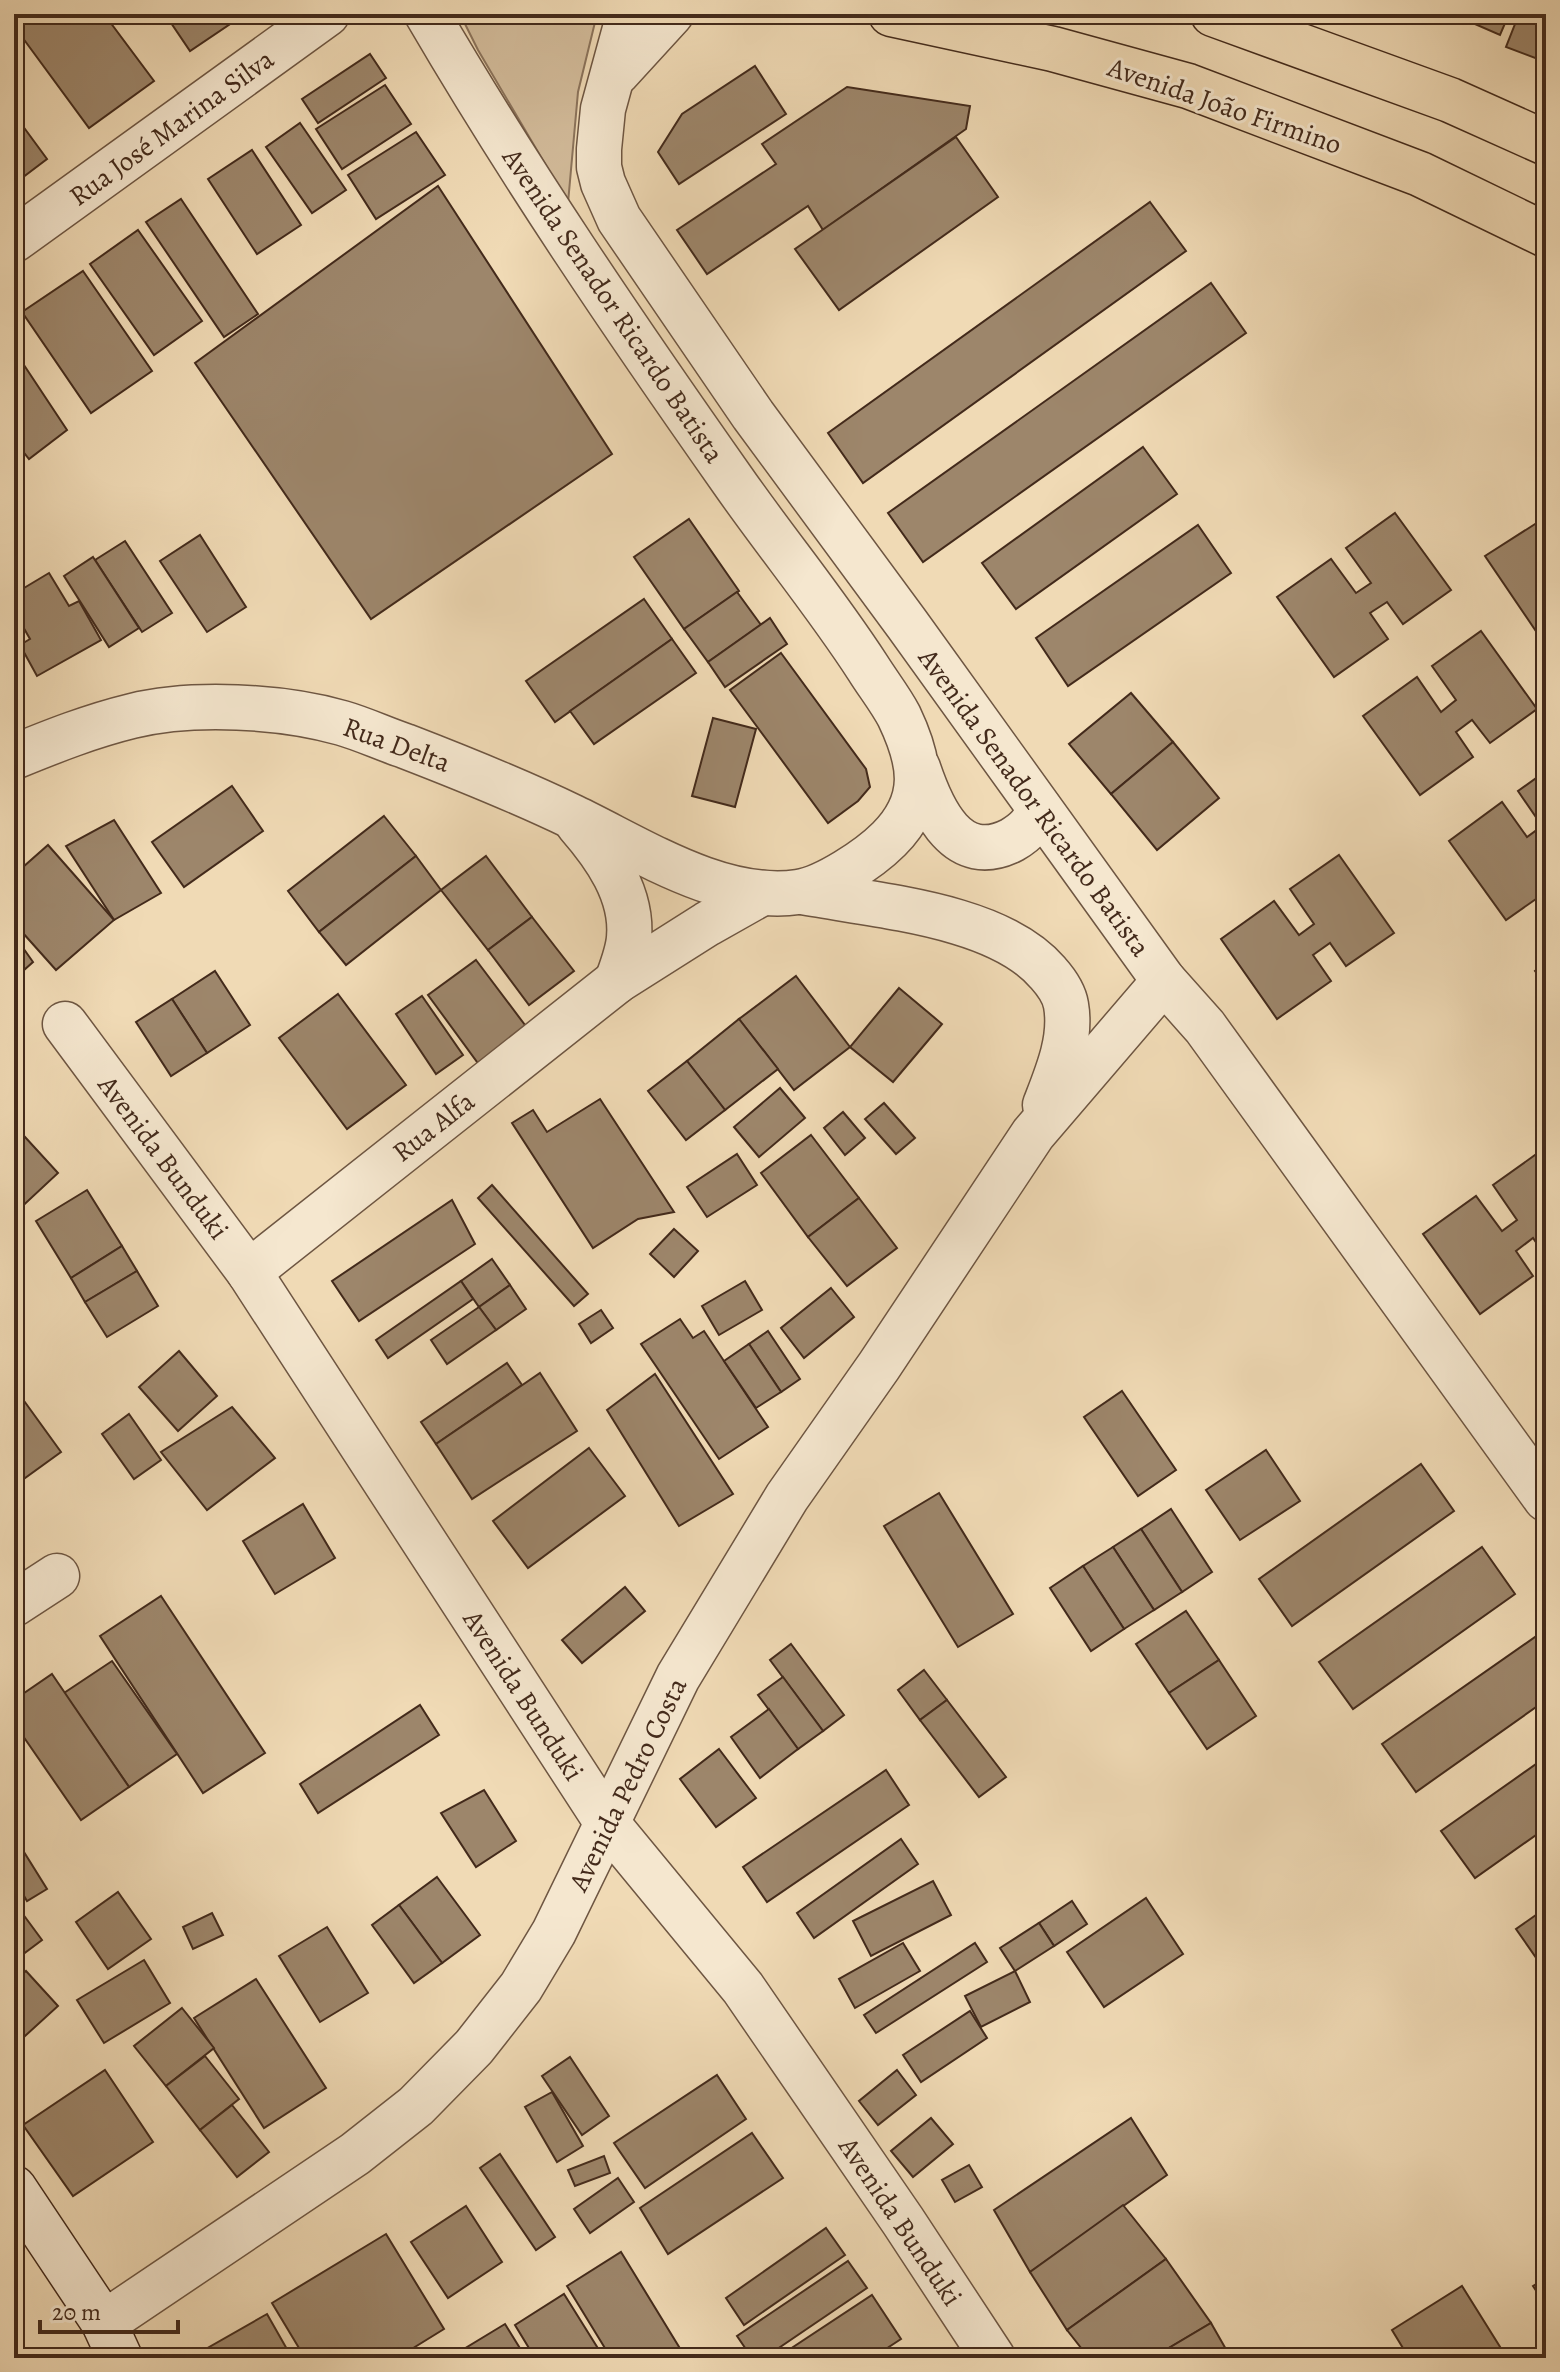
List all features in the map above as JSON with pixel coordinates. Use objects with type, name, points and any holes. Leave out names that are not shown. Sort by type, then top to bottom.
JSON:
[{"type":"main road","name":"Avenida João Firmino","points":[[891,14],[1053,49],[1188,86],[1420,174],[1546,235]]},
{"type":"main road","points":[[1213,14],[1450,100],[1546,143]]},
{"type":"street","name":"Rua José Marina Silva","points":[[14,240],[327,14]]},
{"type":"street","name":"Avenida Senador Ricardo Batista","points":[[427,14],[476,99],[540,198],[733,481],[846,634],[897,713],[925,790],[944,824],[958,839],[972,845],[996,845],[1014,838],[1031,826],[1037,819],[1039,808]]},
{"type":"street","name":"Avenida Senador Ricardo Batista","points":[[629,14],[603,109],[600,136],[599,167],[619,219],[753,415],[1164,981],[1205,1027],[1546,1499]]},
{"type":"street","name":"Avenida Senador Ricardo Batista","points":[[613,77],[671,14]]},
{"type":"street","name":"Rua Delta","points":[[14,757],[69,735],[137,715],[202,707],[270,710],[342,723],[460,767],[572,816],[688,873],[782,892],[945,918],[985,930],[1019,947],[1044,968],[1059,987],[1066,1005],[1066,1040],[1058,1071],[1033,1134]]},
{"type":"street","points":[[782,892],[832,879],[887,841],[899,828],[916,794],[918,768]]},
{"type":"street","points":[[572,816],[615,874],[626,905],[629,940],[617,981]]},
{"type":"street","name":"Rua Alfa","points":[[249,1272],[617,981],[695,931],[782,892]]},
{"type":"street","points":[[1033,1134],[1164,981]]},
{"type":"street","name":"Avenida Bunduki","points":[[65,1024],[249,1272],[607,1823],[743,1988],[993,2358]]},
{"type":"street","name":"Avenida Pedro Costa","points":[[112,2340],[416,2106],[474,2047],[521,1987],[554,1932],[678,1677],[787,1497],[887,1354],[1033,1134]]},
{"type":"street","points":[[14,1604],[57,1576]]},
{"type":"street","points":[[14,2188],[112,2340]]},
{"type":"shaded area","points":[[460,14],[597,14],[578,92],[568,203],[478,50]]},
{"type":"building","points":[[14,14],[104,14],[154,81],[89,128],[14,26]]},
{"type":"building","points":[[165,14],[245,14],[190,51]]},
{"type":"building","points":[[1452,14],[1509,14],[1500,35]]},
{"type":"building","points":[[1519,14],[1546,14],[1546,62],[1506,47]]},
{"type":"building","points":[[370,54],[386,78],[318,123],[302,99]]},
{"type":"building","points":[[755,66],[786,114],[679,184],[658,152],[682,114]]},
{"type":"building","points":[[385,85],[411,124],[342,169],[316,129]]},
{"type":"building","points":[[847,87],[970,106],[966,129],[823,230],[808,206],[707,274],[677,230],[776,164],[762,144]]},
{"type":"building","points":[[14,114],[47,159],[14,184]]},
{"type":"building","points":[[300,123],[346,190],[312,213],[266,147]]},
{"type":"building","points":[[416,132],[445,175],[376,219],[348,175]]},
{"type":"building","points":[[956,137],[998,197],[839,310],[795,249]]},
{"type":"building","points":[[252,150],[301,225],[257,254],[208,179]]},
{"type":"building","points":[[438,186],[612,454],[371,619],[195,363]]},
{"type":"building","points":[[181,199],[258,314],[224,337],[146,222]]},
{"type":"building","points":[[1150,202],[1186,251],[863,483],[828,433]]},
{"type":"building","points":[[138,230],[202,321],[154,355],[90,264]]},
{"type":"building","points":[[83,271],[152,371],[91,413],[22,312]]},
{"type":"building","points":[[1211,283],[1246,333],[923,562],[888,513]]},
{"type":"building","points":[[14,350],[67,430],[29,459],[14,440]]},
{"type":"building","points":[[1143,447],[1177,494],[1016,609],[982,563]]},
{"type":"building","points":[[1395,513],[1451,590],[1403,624],[1387,602],[1370,613],[1388,639],[1334,677],[1277,597],[1331,559],[1356,593],[1371,583],[1346,548]]},
{"type":"building","points":[[1546,517],[1546,646],[1485,556]]},
{"type":"building","points":[[689,519],[739,591],[684,629],[634,557]]},
{"type":"building","points":[[1198,525],[1231,573],[1068,686],[1036,638]]},
{"type":"building","points":[[200,535],[246,607],[207,632],[160,561]]},
{"type":"building","points":[[125,541],[172,613],[142,632],[95,560]]},
{"type":"building","points":[[93,557],[139,628],[109,647],[64,576]]},
{"type":"building","points":[[49,573],[69,606],[79,601],[101,640],[37,676],[20,645],[30,639],[14,611],[14,594]]},
{"type":"building","points":[[737,592],[761,625],[708,662],[684,629]]},
{"type":"building","points":[[644,599],[672,639],[555,722],[526,681]]},
{"type":"building","points":[[770,618],[787,644],[725,687],[708,662]]},
{"type":"building","points":[[1481,631],[1537,709],[1490,743],[1472,720],[1456,732],[1473,757],[1420,795],[1363,716],[1417,677],[1441,712],[1456,700],[1432,666]]},
{"type":"building","points":[[672,639],[696,673],[594,744],[570,711]]},
{"type":"building","points":[[781,653],[866,769],[870,787],[858,801],[828,823],[730,690]]},
{"type":"building","points":[[1131,693],[1173,742],[1111,794],[1069,744]]},
{"type":"building","points":[[713,718],[756,729],[735,807],[692,796]]},
{"type":"building","points":[[1173,742],[1219,798],[1157,850],[1111,794]]},
{"type":"building","points":[[1546,771],[1546,854],[1541,857],[1546,863],[1546,892],[1506,920],[1449,841],[1502,802],[1527,837],[1542,826],[1518,791]]},
{"type":"building","points":[[232,786],[263,831],[184,887],[152,842]]},
{"type":"building","points":[[384,816],[416,856],[319,932],[288,891]]},
{"type":"building","points":[[114,820],[161,893],[114,920],[66,846]]},
{"type":"building","points":[[48,845],[114,920],[56,970],[14,923],[14,875]]},
{"type":"building","points":[[1339,855],[1394,933],[1346,966],[1330,943],[1313,955],[1331,981],[1277,1019],[1221,939],[1274,901],[1299,935],[1314,924],[1290,889]]},
{"type":"building","points":[[416,856],[441,890],[346,965],[319,932]]},
{"type":"building","points":[[486,856],[532,917],[488,950],[441,890]]},
{"type":"building","points":[[532,917],[574,971],[529,1005],[488,950]]},
{"type":"building","points":[[14,935],[33,962],[14,979]]},
{"type":"building","points":[[476,960],[528,1029],[480,1066],[428,995]]},
{"type":"building","points":[[1546,962],[1546,986],[1535,971]]},
{"type":"building","points":[[215,971],[250,1025],[207,1053],[172,999]]},
{"type":"building","points":[[796,976],[850,1047],[794,1090],[739,1019]]},
{"type":"building","points":[[899,988],[942,1024],[893,1082],[850,1047]]},
{"type":"building","points":[[338,994],[406,1085],[347,1129],[279,1038]]},
{"type":"building","points":[[422,996],[463,1055],[436,1074],[396,1014]]},
{"type":"building","points":[[172,999],[207,1053],[171,1076],[136,1022]]},
{"type":"building","points":[[739,1019],[778,1069],[725,1110],[687,1061]]},
{"type":"building","points":[[687,1061],[725,1110],[686,1140],[648,1091]]},
{"type":"building","points":[[780,1088],[805,1118],[759,1157],[734,1127]]},
{"type":"building","points":[[600,1099],[674,1212],[638,1219],[593,1248],[512,1123],[533,1110],[547,1132]]},
{"type":"building","points":[[884,1103],[915,1138],[896,1154],[865,1119]]},
{"type":"building","points":[[843,1112],[865,1138],[845,1155],[824,1128]]},
{"type":"building","points":[[14,1125],[58,1173],[14,1214]]},
{"type":"building","points":[[811,1135],[859,1198],[808,1237],[761,1173]]},
{"type":"building","points":[[1542,1150],[1546,1156],[1546,1257],[1533,1238],[1516,1251],[1533,1276],[1480,1314],[1423,1234],[1476,1196],[1502,1231],[1517,1220],[1493,1185]]},
{"type":"building","points":[[737,1154],[757,1185],[707,1217],[687,1187]]},
{"type":"building","points":[[492,1185],[588,1294],[574,1306],[478,1198]]},
{"type":"building","points":[[87,1190],[122,1246],[71,1278],[36,1221]]},
{"type":"building","points":[[859,1198],[897,1248],[847,1286],[808,1237]]},
{"type":"building","points":[[452,1200],[475,1244],[359,1321],[332,1281]]},
{"type":"building","points":[[674,1229],[698,1251],[674,1277],[650,1254]]},
{"type":"building","points":[[122,1246],[137,1271],[85,1302],[71,1278]]},
{"type":"building","points":[[492,1259],[510,1285],[479,1307],[461,1281]]},
{"type":"building","points":[[137,1271],[158,1306],[107,1337],[85,1302]]},
{"type":"building","points":[[461,1281],[473,1299],[388,1358],[376,1340]]},
{"type":"building","points":[[745,1281],[762,1310],[719,1335],[702,1306]]},
{"type":"building","points":[[510,1285],[526,1309],[496,1330],[479,1307]]},
{"type":"building","points":[[831,1288],[854,1317],[804,1358],[781,1328]]},
{"type":"building","points":[[479,1307],[496,1330],[447,1364],[431,1340]]},
{"type":"building","points":[[601,1310],[613,1328],[591,1343],[579,1324]]},
{"type":"building","points":[[680,1319],[693,1338],[704,1331],[768,1427],[719,1459],[641,1344]]},
{"type":"building","points":[[768,1331],[800,1379],[781,1392],[749,1344]]},
{"type":"building","points":[[749,1344],[781,1392],[756,1408],[724,1361]]},
{"type":"building","points":[[179,1351],[217,1396],[178,1431],[139,1387]]},
{"type":"building","points":[[507,1363],[522,1385],[436,1444],[421,1422]]},
{"type":"building","points":[[540,1373],[577,1431],[472,1499],[436,1444]]},
{"type":"building","points":[[655,1374],[733,1494],[679,1526],[607,1410]]},
{"type":"building","points":[[14,1387],[61,1452],[14,1486]]},
{"type":"building","points":[[1122,1391],[1176,1470],[1138,1496],[1084,1417]]},
{"type":"building","points":[[232,1407],[275,1458],[207,1510],[161,1452]]},
{"type":"building","points":[[129,1414],[161,1460],[134,1479],[102,1434]]},
{"type":"building","points":[[589,1448],[625,1496],[528,1568],[493,1521]]},
{"type":"building","points":[[1266,1450],[1300,1501],[1240,1540],[1206,1490]]},
{"type":"building","points":[[1421,1464],[1454,1511],[1292,1626],[1259,1579]]},
{"type":"building","points":[[939,1493],[1013,1614],[958,1647],[884,1526]]},
{"type":"building","points":[[303,1504],[335,1558],[275,1594],[243,1541]]},
{"type":"building","points":[[1171,1509],[1212,1572],[1182,1592],[1141,1529]]},
{"type":"building","points":[[1141,1529],[1182,1592],[1154,1610],[1113,1547]]},
{"type":"building","points":[[1113,1547],[1154,1610],[1124,1629],[1083,1566]]},
{"type":"building","points":[[1482,1547],[1515,1594],[1353,1709],[1319,1662]]},
{"type":"building","points":[[1083,1566],[1124,1629],[1091,1651],[1050,1588]]},
{"type":"building","points":[[625,1587],[645,1611],[582,1663],[562,1640]]},
{"type":"building","points":[[161,1596],[265,1753],[203,1793],[100,1636]]},
{"type":"building","points":[[1186,1611],[1219,1660],[1169,1693],[1136,1644]]},
{"type":"building","points":[[1545,1630],[1546,1700],[1416,1792],[1382,1744]]},
{"type":"building","points":[[791,1644],[844,1715],[823,1731],[770,1660]]},
{"type":"building","points":[[1219,1660],[1256,1716],[1207,1749],[1169,1693]]},
{"type":"building","points":[[112,1661],[177,1754],[129,1787],[64,1693]]},
{"type":"building","points":[[924,1670],[947,1700],[920,1720],[898,1690]]},
{"type":"building","points":[[52,1674],[129,1787],[81,1820],[14,1723],[14,1700]]},
{"type":"building","points":[[783,1677],[823,1731],[798,1749],[758,1695]]},
{"type":"building","points":[[947,1700],[1006,1777],[979,1797],[920,1720]]},
{"type":"building","points":[[420,1705],[439,1735],[318,1813],[300,1784]]},
{"type":"building","points":[[769,1709],[798,1749],[760,1778],[731,1737]]},
{"type":"building","points":[[719,1749],[756,1798],[716,1827],[680,1779]]},
{"type":"building","points":[[1546,1757],[1546,1828],[1475,1878],[1441,1831]]},
{"type":"building","points":[[886,1770],[909,1805],[767,1902],[743,1867]]},
{"type":"building","points":[[484,1790],[516,1841],[476,1867],[441,1813]]},
{"type":"building","points":[[14,1836],[47,1889],[27,1901],[14,1879]]},
{"type":"building","points":[[901,1839],[918,1864],[814,1938],[797,1913]]},
{"type":"building","points":[[437,1877],[480,1935],[442,1963],[399,1905]]},
{"type":"building","points":[[933,1881],[951,1915],[871,1956],[853,1921]]},
{"type":"building","points":[[118,1892],[151,1939],[108,1969],[76,1922]]},
{"type":"building","points":[[1146,1898],[1183,1954],[1104,2007],[1067,1952]]},
{"type":"building","points":[[1072,1901],[1087,1924],[1054,1946],[1039,1923]]},
{"type":"building","points":[[14,1902],[42,1940],[14,1961]]},
{"type":"building","points":[[399,1905],[442,1963],[414,1983],[372,1925]]},
{"type":"building","points":[[1546,1908],[1546,1972],[1516,1929]]},
{"type":"building","points":[[212,1913],[223,1935],[193,1949],[183,1927]]},
{"type":"building","points":[[1039,1923],[1054,1946],[1015,1971],[1000,1948]]},
{"type":"building","points":[[327,1927],[368,1993],[320,2022],[279,1956]]},
{"type":"building","points":[[903,1943],[920,1971],[855,2008],[839,1979]]},
{"type":"building","points":[[975,1943],[987,1962],[876,2033],[864,2015]]},
{"type":"building","points":[[144,1960],[170,2003],[104,2043],[77,2000]]},
{"type":"building","points":[[26,1971],[58,2006],[14,2046],[14,1981]]},
{"type":"building","points":[[1015,1971],[1030,2002],[981,2027],[965,1996]]},
{"type":"building","points":[[256,1979],[326,2088],[264,2128],[194,2018]]},
{"type":"building","points":[[182,2008],[214,2048],[166,2086],[134,2046]]},
{"type":"building","points":[[970,2011],[987,2038],[921,2082],[903,2055]]},
{"type":"building","points":[[205,2056],[239,2099],[200,2130],[166,2086]]},
{"type":"building","points":[[570,2057],[609,2116],[582,2135],[542,2076]]},
{"type":"building","points":[[105,2070],[153,2142],[73,2196],[23,2125]]},
{"type":"building","points":[[897,2070],[916,2095],[878,2125],[859,2101]]},
{"type":"building","points":[[717,2075],[746,2119],[645,2188],[614,2143]]},
{"type":"building","points":[[552,2092],[583,2146],[557,2162],[525,2107]]},
{"type":"building","points":[[232,2105],[269,2152],[237,2177],[200,2130]]},
{"type":"building","points":[[931,2118],[953,2144],[913,2177],[891,2151]]},
{"type":"building","points":[[1131,2118],[1167,2175],[1030,2272],[994,2210]]},
{"type":"building","points":[[752,2133],[783,2178],[668,2254],[640,2208]]},
{"type":"building","points":[[500,2154],[555,2237],[536,2250],[480,2168]]},
{"type":"building","points":[[604,2156],[610,2173],[575,2186],[568,2170]]},
{"type":"building","points":[[969,2165],[982,2187],[955,2202],[942,2180]]},
{"type":"building","points":[[618,2178],[634,2202],[590,2233],[574,2209]]},
{"type":"building","points":[[1123,2205],[1166,2259],[1067,2330],[1030,2272]]},
{"type":"building","points":[[466,2206],[502,2262],[448,2298],[411,2242]]},
{"type":"building","points":[[826,2228],[845,2255],[744,2325],[726,2298]]},
{"type":"building","points":[[386,2234],[444,2329],[397,2358],[305,2358],[272,2303]]},
{"type":"building","points":[[621,2252],[684,2355],[680,2358],[611,2358],[567,2286]]},
{"type":"building","points":[[1166,2259],[1211,2323],[1152,2358],[1089,2358],[1067,2330]]},
{"type":"building","points":[[848,2261],[867,2288],[764,2358],[752,2358],[737,2336]]},
{"type":"building","points":[[1546,2278],[1546,2306],[1533,2286]]},
{"type":"building","points":[[1462,2286],[1507,2358],[1409,2358],[1392,2330]]},
{"type":"building","points":[[564,2294],[604,2358],[535,2358],[515,2325]]},
{"type":"building","points":[[872,2295],[901,2339],[872,2358],[778,2357]]},
{"type":"building","points":[[267,2314],[292,2358],[190,2358]]},
{"type":"building","points":[[1211,2323],[1231,2358],[1152,2358]]},
{"type":"building","points":[[505,2324],[526,2358],[457,2358],[454,2355]]},
{"type":"building","points":[[14,2331],[30,2358],[14,2358]]}]
